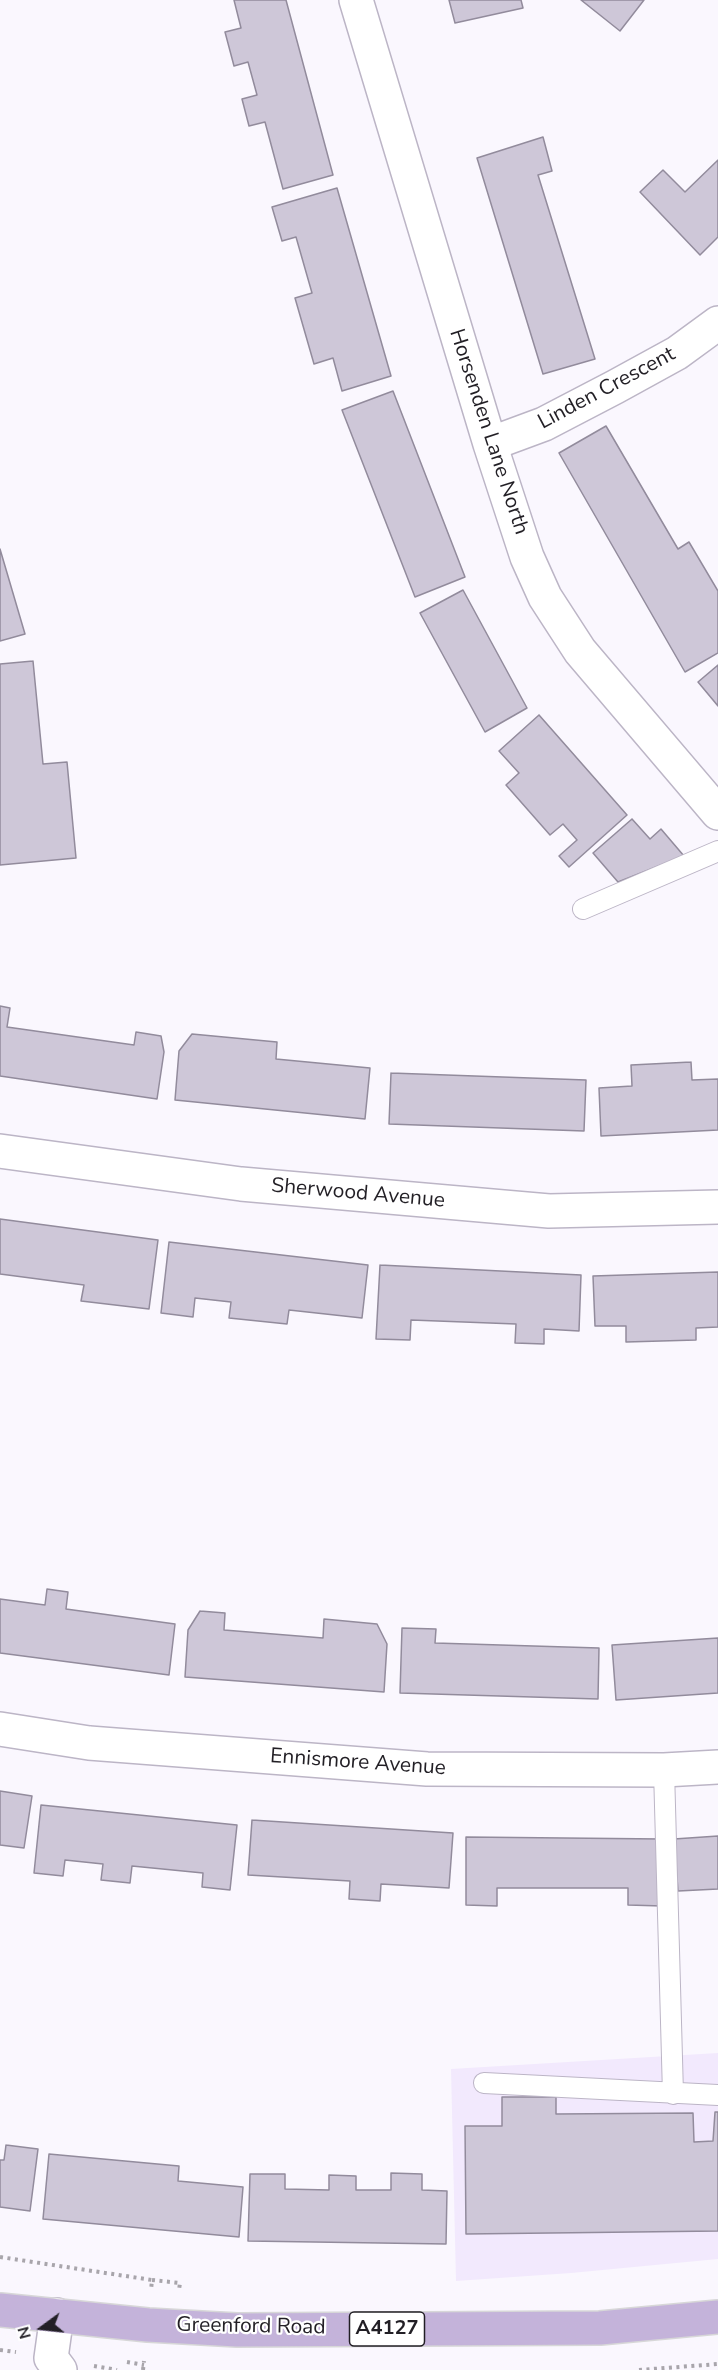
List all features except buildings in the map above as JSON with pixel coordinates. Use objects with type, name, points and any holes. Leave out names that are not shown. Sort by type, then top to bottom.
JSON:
[{"type":"main road","name":"Greenford Road","points":[[0,2310],[148,2325],[237,2330],[600,2328],[718,2317]]},
{"type":"street","name":"Horsenden Lane North","points":[[356,0],[490,444],[527,557],[545,597],[580,651],[718,813]]},
{"type":"street","name":"Linden Crescent","points":[[490,444],[544,424],[615,387],[677,353],[718,323]]},
{"type":"street","name":"Sherwood Avenue","points":[[0,1151],[241,1184],[549,1211],[718,1207]]},
{"type":"street","name":"Ennismore Avenue","points":[[0,1729],[89,1743],[427,1769],[664,1770],[718,1767]]},
{"type":"street","points":[[57,2315],[51,2358],[60,2370]]},
{"type":"lane","points":[[583,909],[718,851]]},
{"type":"lane","points":[[664,1770],[673,2094]]},
{"type":"lane","points":[[484,2083],[718,2095]]},
{"type":"path","points":[[0,2257],[125,2277],[180,2283],[179,2293]]},
{"type":"path","points":[[151,2289],[152,2280]]},
{"type":"path","points":[[639,2370],[718,2364]]},
{"type":"shaded area","points":[[718,2053],[718,2259],[456,2281],[451,2069]]}]
